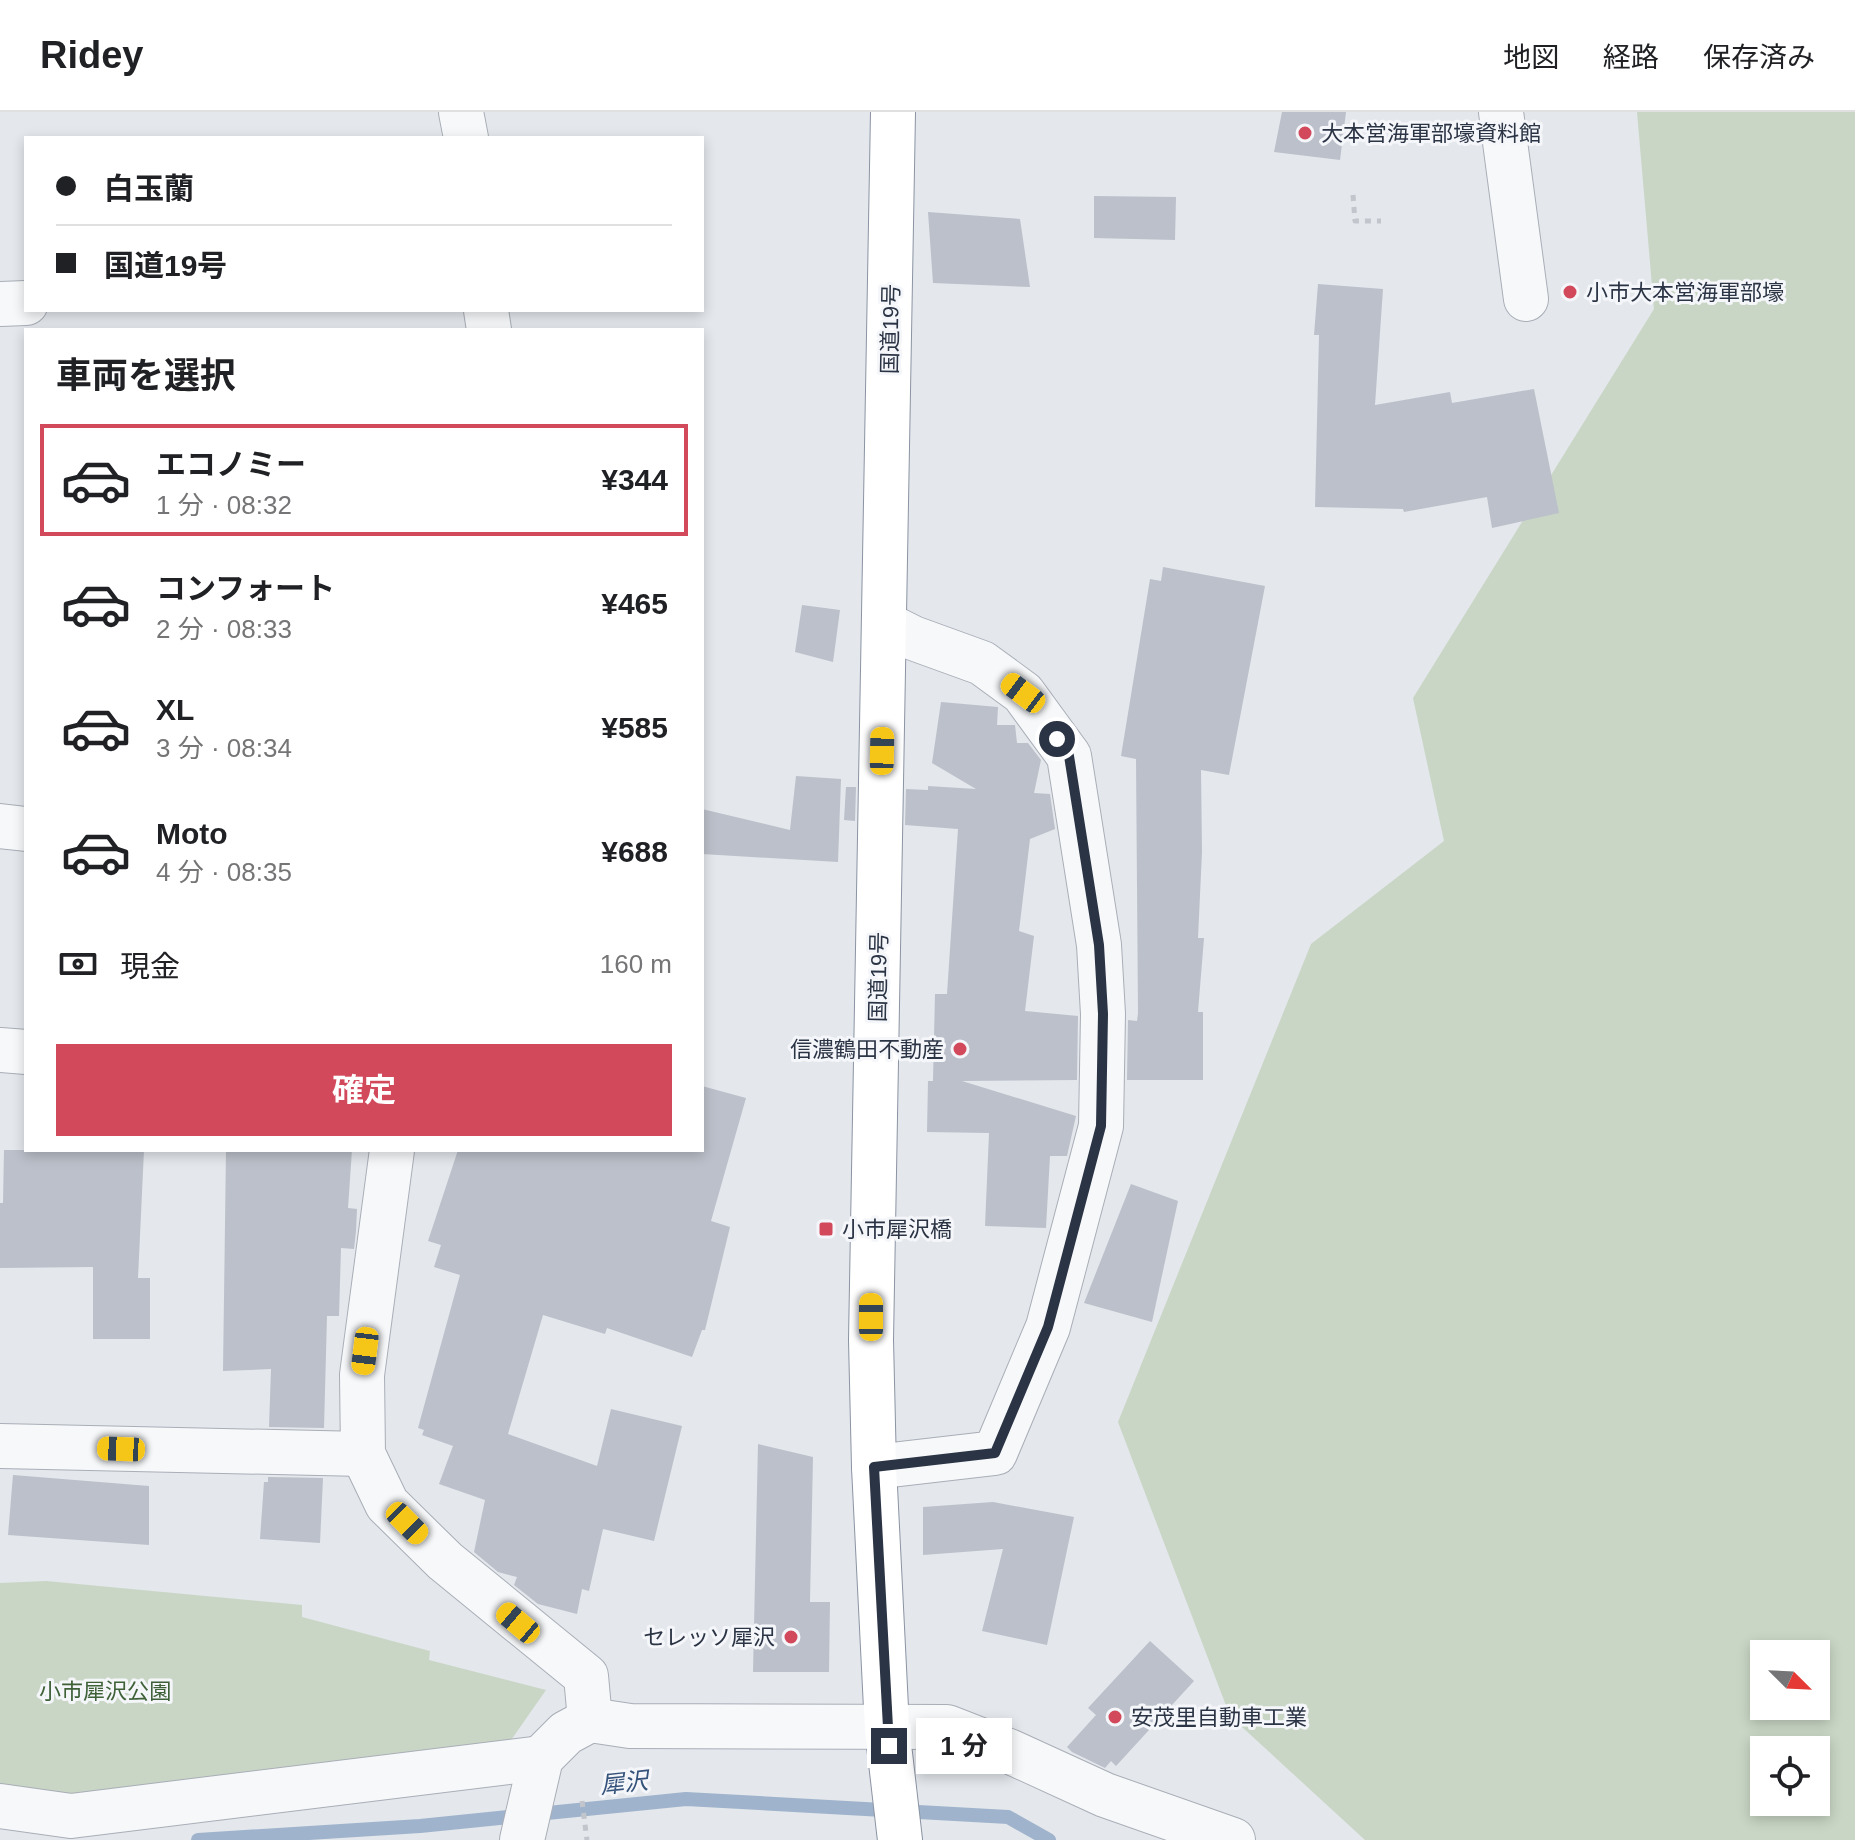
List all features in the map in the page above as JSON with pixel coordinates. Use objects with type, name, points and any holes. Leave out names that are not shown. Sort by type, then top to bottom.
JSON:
[{"type":"highway","name":"国道19号","points":[[893,112],[871,1293],[874,1467],[889,1746],[900,1840]]},
{"type":"street","points":[[461,112],[466,136]]},
{"type":"street","points":[[1501,112],[1526,299]]},
{"type":"street","points":[[0,304],[24,303]]},
{"type":"street","points":[[874,1467],[995,1453],[1048,1327],[1101,1126],[1103,1014],[1099,945],[1069,756],[1023,693],[982,663],[913,638],[885,624]]},
{"type":"street","points":[[0,826],[24,829]]},
{"type":"street","points":[[0,1050],[24,1052]]},
{"type":"street","points":[[392,1152],[362,1375],[363,1454],[387,1504],[457,1571],[586,1676],[590,1720]]},
{"type":"street","points":[[0,1446],[363,1454]]},
{"type":"street","points":[[522,1840],[538,1767],[566,1733],[590,1720],[630,1726],[889,1746],[947,1727],[1105,1795],[1233,1840]]},
{"type":"street","points":[[0,1806],[71,1816],[538,1767]]},
{"type":"path","points":[[1353,195],[1355,221],[1381,221]]},
{"type":"path","points":[[581,1789],[587,1840]]},
{"type":"green space","points":[[1637,112],[1855,112],[1855,1840],[1365,1840],[1230,1716],[1118,1422],[1311,944],[1444,841],[1413,698],[1654,309]]},
{"type":"green space","name":"小市犀沢公園","points":[[46,1581],[302,1605],[302,1617],[430,1651],[429,1660],[546,1690],[507,1746],[80,1798],[0,1788],[0,1583]]},
{"type":"building","name":"大本営海軍部壕資料館","points":[[1282,112],[1346,112],[1340,160],[1274,152]]},
{"type":"building","points":[[1094,196],[1176,197],[1175,240],[1094,238]]},
{"type":"building","points":[[928,212],[1020,219],[1030,287],[933,283]]},
{"type":"building","points":[[1318,284],[1383,289],[1375,405],[1450,392],[1452,403],[1534,389],[1559,513],[1492,528],[1487,497],[1404,512],[1403,509],[1315,507],[1319,335],[1314,335]]},
{"type":"building","points":[[1163,567],[1265,586],[1229,775],[1201,770],[1202,852],[1198,938],[1204,938],[1198,1012],[1203,1012],[1203,1080],[1127,1080],[1128,1020],[1137,1021],[1138,1013],[1136,759],[1121,756],[1150,579],[1161,581]]},
{"type":"building","points":[[802,605],[840,610],[833,662],[795,652]]},
{"type":"building","points":[[941,702],[998,707],[997,725],[1015,725],[1017,743],[1028,743],[1041,760],[1034,793],[1050,794],[1055,829],[1030,839],[1019,931],[1034,936],[1025,1011],[1078,1016],[1077,1080],[962,1081],[1076,1116],[1067,1156],[1050,1156],[1046,1228],[985,1226],[989,1133],[927,1132],[928,1081],[933,1081],[935,994],[947,994],[958,829],[905,825],[906,789],[928,790],[928,786],[976,789],[932,763]]},
{"type":"building","points":[[796,776],[841,779],[838,862],[704,854],[704,809],[790,830]]},
{"type":"building","points":[[846,787],[856,787],[855,821],[844,820]]},
{"type":"building","points":[[704,1087],[746,1098],[711,1221],[730,1227],[705,1330],[702,1330],[692,1357],[607,1328],[605,1334],[543,1315],[508,1434],[597,1466],[611,1409],[682,1426],[654,1541],[603,1529],[589,1591],[582,1589],[577,1614],[538,1604],[514,1585],[517,1577],[498,1572],[474,1552],[485,1500],[439,1484],[453,1446],[422,1435],[424,1430],[418,1428],[460,1275],[434,1267],[441,1245],[428,1241],[457,1152],[704,1152]]},
{"type":"building","points":[[4,1150],[144,1152],[138,1278],[150,1278],[150,1339],[93,1339],[93,1267],[0,1268],[0,1203],[3,1203]]},
{"type":"building","points":[[226,1152],[352,1152],[348,1208],[357,1209],[356,1231],[354,1249],[341,1248],[339,1316],[327,1316],[324,1428],[269,1427],[271,1369],[223,1371]]},
{"type":"building","points":[[1131,1184],[1178,1201],[1152,1322],[1084,1303]]},
{"type":"building","points":[[758,1444],[813,1457],[810,1602],[830,1602],[829,1672],[753,1672]]},
{"type":"building","points":[[13,1475],[149,1486],[149,1545],[8,1535]]},
{"type":"building","points":[[268,1477],[323,1478],[320,1543],[260,1539],[264,1482],[268,1482]]},
{"type":"building","points":[[993,1502],[1074,1517],[1047,1645],[982,1631],[1003,1549],[923,1555],[923,1507]]},
{"type":"building","points":[[1150,1641],[1194,1681],[1116,1766],[1111,1761],[1105,1768],[1072,1752],[1067,1747],[1096,1715],[1088,1708]]},
{"type":"waterway","name":"犀沢","points":[[198,1840],[420,1826],[686,1799],[1008,1817],[1049,1840]]},
{"type":"place","name":"大本営海軍部壕資料館","points":[[1305,133]]},
{"type":"place","name":"小市大本営海軍部壕","points":[[1570,292]]},
{"type":"place","name":"信濃鶴田不動産","points":[[960,1049]]},
{"type":"place","name":"小市犀沢橋","points":[[826,1229]]},
{"type":"place","name":"セレッソ犀沢","points":[[791,1637]]},
{"type":"place","name":"安茂里自動車工業","points":[[1115,1717]]},
{"type":"route","points":[[889,1746],[874,1467],[995,1453],[1048,1327],[1101,1126],[1103,1014],[1099,945],[1069,756],[1057,739]]}]
